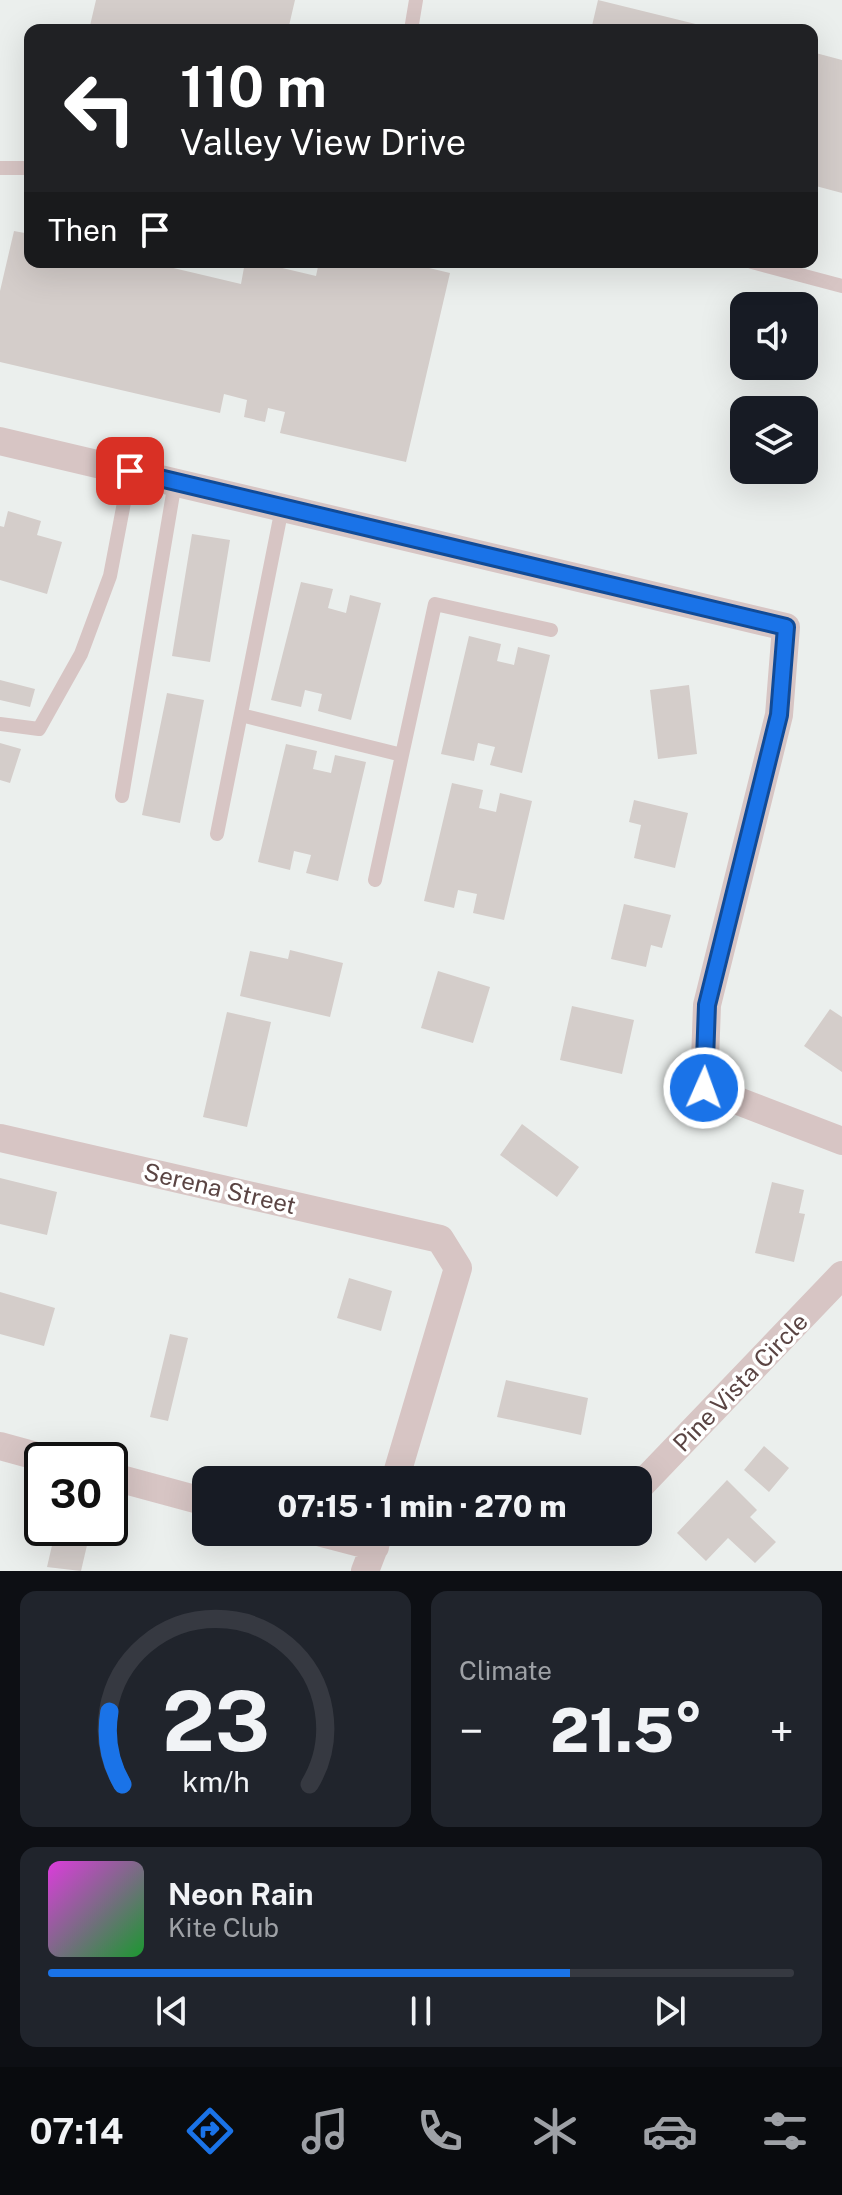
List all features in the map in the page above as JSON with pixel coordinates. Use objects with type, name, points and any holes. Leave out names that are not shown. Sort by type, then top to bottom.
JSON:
[{"type":"street","points":[[0,441],[786,627],[779,715],[707,1005],[704,1088],[842,1141]]},
{"type":"street","name":"Serena Street","points":[[0,1138],[440,1239],[458,1268],[399,1466]]},
{"type":"street","name":"Pine Vista Circle","points":[[652,1473],[842,1275]]},
{"type":"street","points":[[0,1446],[24,1453]]},
{"type":"street","points":[[128,1481],[192,1498]]},
{"type":"lane","points":[[412,24],[416,0]]},
{"type":"lane","points":[[0,168],[24,168]]},
{"type":"lane","points":[[774,268],[842,286]]},
{"type":"lane","points":[[0,724],[39,729],[81,654],[110,576],[130,471]]},
{"type":"lane","points":[[122,796],[175,482]]},
{"type":"lane","points":[[217,834],[282,508]]},
{"type":"lane","points":[[375,880],[435,604],[551,630]]},
{"type":"lane","points":[[241,715],[402,755]]},
{"type":"building","points":[[96,0],[295,0],[289,24],[90,24]]},
{"type":"building","points":[[598,0],[696,24],[592,24]]},
{"type":"building","points":[[818,54],[842,60],[842,193],[818,187]]},
{"type":"building","points":[[14,231],[24,233],[24,268],[173,268],[241,284],[244,268],[282,268],[316,276],[318,268],[429,268],[450,273],[406,462],[280,433],[285,412],[268,408],[265,422],[244,417],[247,400],[224,394],[220,413],[0,362],[0,291]]},
{"type":"building","points":[[8,511],[41,521],[37,535],[62,542],[47,594],[0,580],[0,526],[4,527]]},
{"type":"building","points":[[192,534],[230,540],[210,662],[172,656]]},
{"type":"building","points":[[301,582],[333,589],[328,608],[346,613],[350,595],[381,603],[351,720],[318,711],[322,694],[305,690],[301,707],[271,700]]},
{"type":"building","points":[[469,636],[501,644],[497,661],[514,665],[518,647],[550,655],[522,773],[490,765],[495,747],[478,743],[474,761],[441,754]]},
{"type":"building","points":[[0,680],[35,689],[30,707],[0,700]]},
{"type":"building","points":[[689,685],[697,754],[658,759],[650,690]]},
{"type":"building","points":[[167,693],[204,700],[180,823],[142,815]]},
{"type":"building","points":[[0,743],[21,749],[10,783],[0,780]]},
{"type":"building","points":[[286,744],[317,751],[313,769],[331,773],[335,755],[366,762],[338,881],[306,873],[311,855],[294,851],[290,870],[258,862]]},
{"type":"building","points":[[452,783],[483,790],[479,808],[496,812],[500,793],[532,801],[504,920],[473,913],[477,894],[458,890],[454,908],[424,901]]},
{"type":"building","points":[[634,800],[688,813],[675,868],[634,858],[641,825],[629,822]]},
{"type":"building","points":[[624,904],[671,915],[662,948],[651,945],[646,967],[611,959]]},
{"type":"building","points":[[290,950],[343,963],[330,1017],[240,996],[250,951],[288,959]]},
{"type":"building","points":[[438,971],[490,987],[473,1043],[421,1028]]},
{"type":"building","points":[[572,1006],[634,1020],[622,1074],[560,1060]]},
{"type":"building","points":[[830,1009],[842,1017],[842,1072],[804,1046]]},
{"type":"building","points":[[227,1012],[271,1022],[247,1127],[203,1117]]},
{"type":"building","points":[[522,1124],[579,1167],[557,1197],[500,1155]]},
{"type":"building","points":[[0,1178],[57,1192],[47,1235],[0,1224]]},
{"type":"building","points":[[772,1182],[804,1190],[799,1213],[805,1214],[794,1262],[755,1253]]},
{"type":"building","points":[[349,1278],[392,1291],[381,1331],[337,1318]]},
{"type":"building","points":[[0,1292],[55,1308],[44,1346],[0,1334]]},
{"type":"building","points":[[170,1334],[188,1338],[168,1421],[150,1417]]},
{"type":"building","points":[[506,1380],[588,1398],[581,1435],[497,1417]]},
{"type":"building","points":[[764,1446],[789,1468],[769,1492],[744,1470]]},
{"type":"building","points":[[727,1480],[757,1510],[750,1517],[776,1542],[755,1563],[728,1538],[706,1561],[677,1533]]},
{"type":"building","points":[[52,1546],[87,1546],[81,1571],[47,1567]]},
{"type":"route","points":[[130,471],[786,627],[779,715],[707,1005],[704,1088]]}]
